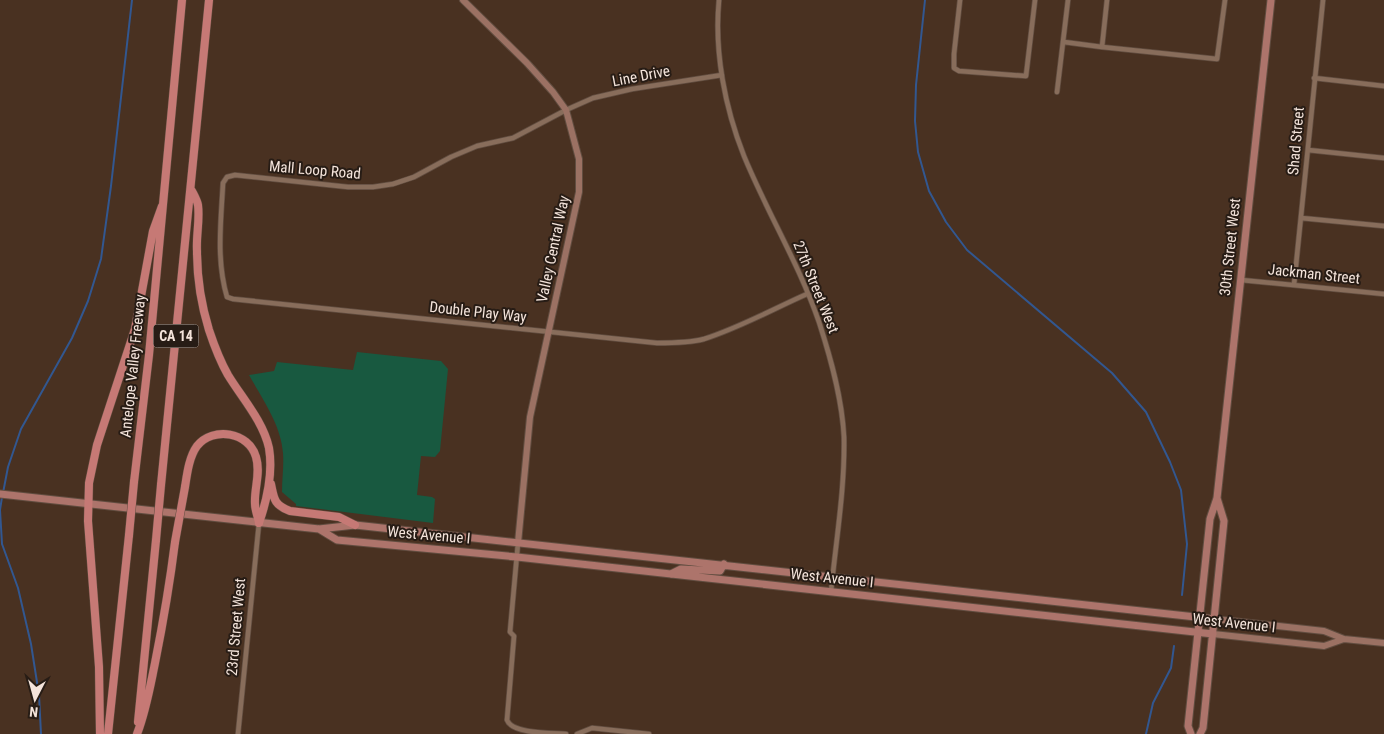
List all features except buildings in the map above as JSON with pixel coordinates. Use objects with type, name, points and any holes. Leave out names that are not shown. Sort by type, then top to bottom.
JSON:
[{"type":"highway","name":"Antelope Valley Freeway","points":[[108,734],[149,355],[182,0]]},
{"type":"highway","name":"CA 14","points":[[137,734],[209,0]]},
{"type":"highway","points":[[191,188],[198,205],[197,250],[199,283],[204,312],[218,353],[228,374],[259,422],[265,436],[270,461],[269,477],[265,505],[259,523]]},
{"type":"highway","points":[[100,734],[99,676],[88,504],[92,462],[135,329],[153,231],[162,206]]},
{"type":"highway","points":[[137,734],[144,718],[157,652],[190,462],[196,448],[204,438],[217,434],[227,434],[239,437],[250,445],[256,456],[258,477],[255,503],[259,523]]},
{"type":"highway","points":[[269,477],[273,498],[284,509],[339,517],[355,525]]},
{"type":"main road","name":"30th Street West","points":[[1191,734],[1188,726],[1210,519],[1217,498],[1271,0]]},
{"type":"main road","name":"West Avenue I","points":[[0,494],[319,529],[355,525],[1214,618]]},
{"type":"main road","name":"30th Street West","points":[[1200,734],[1203,728],[1224,521],[1217,498]]},
{"type":"main road","name":"West Avenue I","points":[[319,529],[337,540],[517,557],[1213,634]]},
{"type":"main road","points":[[670,574],[681,569],[720,571],[724,564]]},
{"type":"street","name":"Valley Central Way","points":[[463,0],[527,63],[553,92],[566,110],[580,159],[579,192],[530,417],[518,543]]},
{"type":"street","name":"27th Street West","points":[[718,0],[718,39],[722,75],[731,116],[744,156],[818,321],[832,366],[838,394],[844,435],[843,477],[831,592]]},
{"type":"street","points":[[960,0],[954,68],[959,71],[1026,76],[1035,0]]},
{"type":"street","points":[[1057,92],[1068,0]]},
{"type":"street","points":[[1102,47],[1107,0]]},
{"type":"street","points":[[1064,42],[1217,59],[1225,0]]},
{"type":"street","name":"Shad Street","points":[[1294,284],[1314,78],[1324,0]]},
{"type":"street","name":"Line Drive","points":[[566,110],[593,98],[632,89],[722,75]]},
{"type":"street","points":[[1314,78],[1384,86]]},
{"type":"street","name":"Mall Loop Road","points":[[227,297],[223,282],[220,246],[223,183],[227,177],[235,175],[348,187],[373,187],[393,184],[414,177],[451,157],[477,146],[513,138],[566,110]]},
{"type":"street","points":[[1308,150],[1384,158]]},
{"type":"street","points":[[1300,218],[1384,226]]},
{"type":"street","name":"Jackman Street","points":[[1241,280],[1384,294]]},
{"type":"street","name":"Double Play Way","points":[[227,297],[548,332],[657,343],[679,343],[703,339],[737,326],[807,294]]},
{"type":"street","name":"23rd Street West","points":[[238,734],[259,523]]},
{"type":"street","points":[[518,543],[510,632],[514,636],[506,720],[508,724],[518,729],[566,734]]},
{"type":"street","name":"West Avenue I","points":[[1214,618],[1324,632],[1344,640],[1384,643]]},
{"type":"street","name":"West Avenue I","points":[[1213,634],[1324,646],[1344,640]]},
{"type":"street","points":[[576,734],[592,728],[649,734]]},
{"type":"green space","points":[[357,352],[441,361],[448,369],[440,451],[435,457],[421,456],[417,495],[435,499],[433,523],[296,506],[282,492],[282,443],[275,423],[249,375],[274,371],[277,362],[353,370]]},
{"type":"waterway","points":[[3,493],[8,467],[21,429],[72,338],[88,301],[101,259],[132,0]]},
{"type":"waterway","points":[[925,0],[916,85],[915,121],[918,152],[929,191],[946,222],[967,250],[1112,373],[1146,412],[1181,490],[1187,544],[1182,595]]},
{"type":"waterway","points":[[0,510],[2,497]]},
{"type":"waterway","points":[[0,510],[2,544],[18,588],[31,644],[39,695],[41,734]]},
{"type":"waterway","points":[[1146,734],[1153,703],[1171,668],[1174,646]]}]
